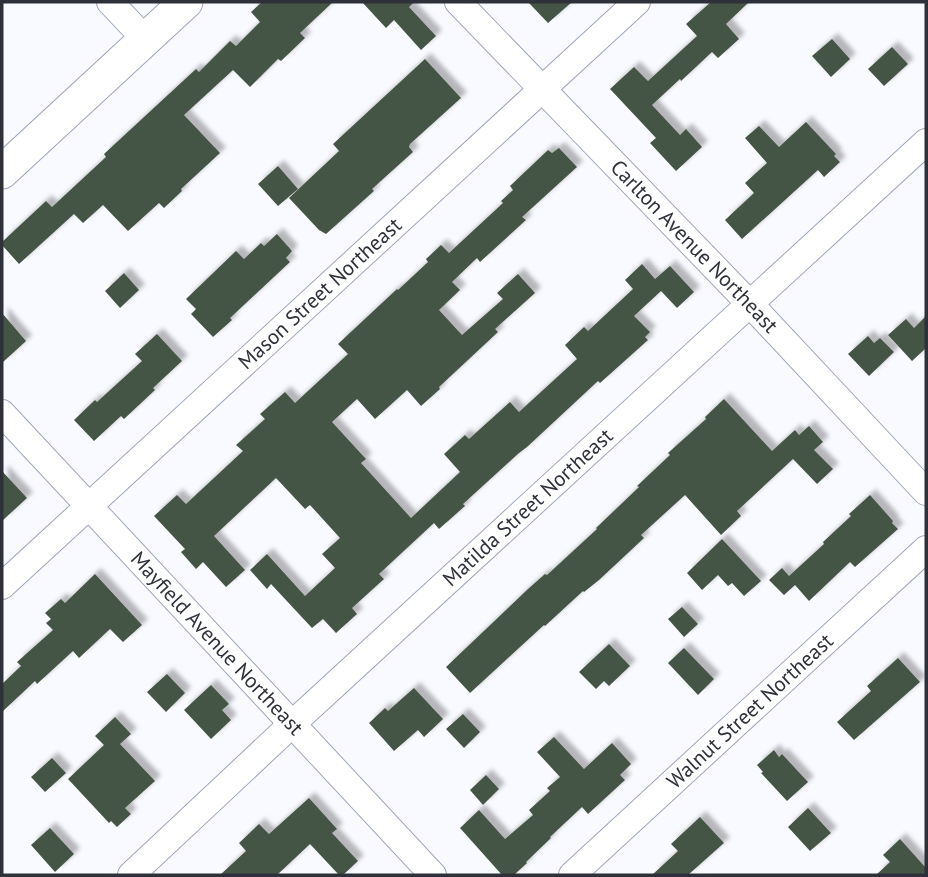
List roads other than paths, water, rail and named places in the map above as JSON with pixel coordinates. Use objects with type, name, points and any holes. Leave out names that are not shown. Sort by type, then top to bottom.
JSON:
[{"type":"street","points":[[110,2],[145,39]]},
{"type":"street","points":[[2,172],[186,2]]},
{"type":"street","name":"Carlton Avenue Northeast","points":[[458,2],[750,304],[926,492]]},
{"type":"street","name":"Mason Street Northeast","points":[[2,586],[637,2]]},
{"type":"street","name":"Matilda Street Northeast","points":[[131,875],[926,142]]},
{"type":"street","name":"Mayfield Avenue Northeast","points":[[2,413],[433,875]]},
{"type":"street","name":"Walnut Street Northeast","points":[[572,875],[926,549]]}]
